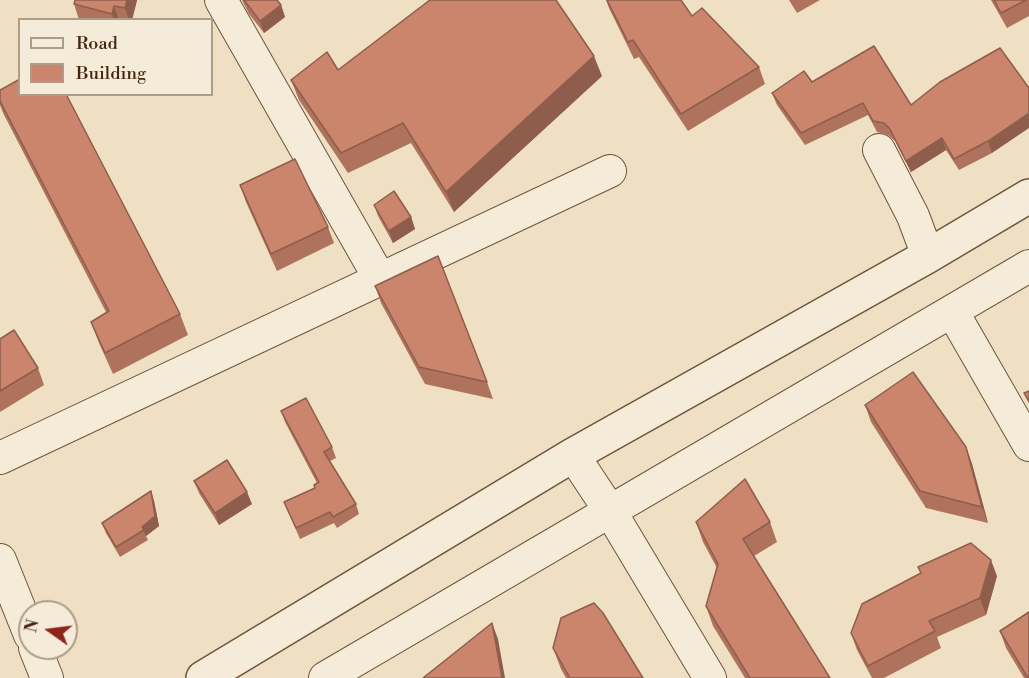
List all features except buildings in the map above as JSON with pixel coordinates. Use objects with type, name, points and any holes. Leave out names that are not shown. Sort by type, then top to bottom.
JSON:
[{"type":"street","points":[[221,0],[380,279]]},
{"type":"street","points":[[879,150],[913,216],[928,256]]},
{"type":"street","points":[[0,458],[610,171]]},
{"type":"street","points":[[203,678],[573,455],[928,256],[1029,196]]},
{"type":"street","points":[[325,678],[1029,266]]},
{"type":"street","points":[[952,311],[1029,445]]},
{"type":"street","points":[[573,455],[610,511],[710,678]]},
{"type":"street","points":[[0,560],[18,605]]},
{"type":"street","points":[[40,660],[47,678]]}]
